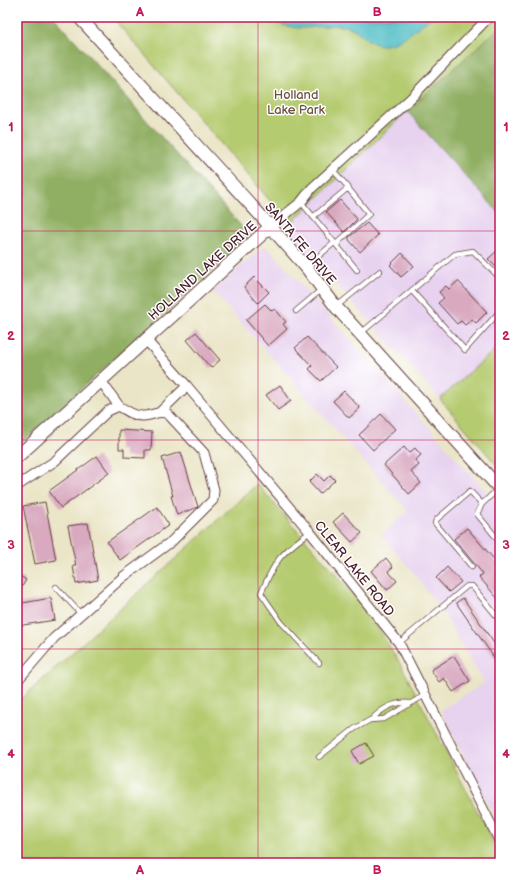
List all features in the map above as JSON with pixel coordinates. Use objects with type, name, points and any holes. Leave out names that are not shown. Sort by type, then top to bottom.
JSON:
[{"type":"main road","name":"SANTA FE DRIVE","points":[[79,17],[270,227],[306,268],[336,307],[499,489]]},
{"type":"main road","name":"HOLLAND LAKE DRIVE","points":[[17,457],[270,227]]},
{"type":"street","name":"HOLLAND LAKE DRIVE","points":[[270,227],[300,202],[332,169],[411,98],[489,17]]},
{"type":"street","name":"CLEAR LAKE ROAD","points":[[146,340],[187,386],[310,532],[399,643],[500,842]]},
{"type":"street","points":[[17,681],[54,638],[124,576],[172,541],[213,500],[214,490],[204,454],[168,414],[160,412],[143,416],[135,415],[119,406],[101,381]]},
{"type":"street","points":[[160,412],[187,386]]},
{"type":"street","points":[[17,486],[55,461],[111,408],[119,406]]},
{"type":"lane","points":[[306,268],[369,214],[332,169]]},
{"type":"lane","points":[[313,217],[348,187]]},
{"type":"lane","points":[[300,202],[357,270]]},
{"type":"lane","points":[[360,334],[456,254],[473,251],[500,278]]},
{"type":"lane","points":[[336,307],[380,271]]},
{"type":"lane","points":[[296,311],[322,289]]},
{"type":"lane","points":[[412,291],[465,350],[500,311]]},
{"type":"lane","points":[[499,489],[482,504],[476,514],[500,542]]},
{"type":"lane","points":[[472,567],[435,523],[436,520],[470,491],[482,504]]},
{"type":"lane","points":[[310,532],[284,551],[273,565],[261,593],[281,622],[319,663]]},
{"type":"lane","points":[[399,643],[467,586],[472,586],[500,620]]},
{"type":"lane","points":[[56,587],[81,614]]},
{"type":"lane","points":[[371,720],[384,719],[425,695]]},
{"type":"lane","points":[[319,756],[354,729],[371,720],[379,711],[397,703],[410,703]]},
{"type":"shaded area","points":[[407,111],[500,214],[500,345],[440,399],[290,233],[292,223]]},
{"type":"shaded area","points":[[265,247],[270,250],[500,507],[500,828],[441,710],[484,683],[444,614],[414,573],[381,535],[408,511],[213,291],[260,249]]},
{"type":"green space","points":[[17,17],[54,17],[250,236],[17,447]]},
{"type":"green space","name":"Holland Lake Park","points":[[112,17],[500,17],[500,27],[407,111],[291,223],[272,203]]},
{"type":"green space","points":[[500,27],[500,214],[407,111]]},
{"type":"green space","points":[[500,345],[500,469],[440,399]]},
{"type":"green space","points":[[257,484],[367,610],[402,667],[500,855],[500,863],[17,863],[17,703]]},
{"type":"water","points":[[274,17],[432,17],[398,42],[385,45],[372,42],[357,31],[345,26],[293,27],[273,21]]},
{"type":"building","points":[[340,200],[357,219],[344,232],[326,212]]},
{"type":"building","points":[[367,223],[378,235],[360,252],[349,240],[349,237]]},
{"type":"building","points":[[500,248],[500,271],[488,259]]},
{"type":"building","points":[[402,253],[414,266],[401,277],[390,265]]},
{"type":"building","points":[[254,277],[269,292],[258,303],[244,287]]},
{"type":"building","points":[[458,281],[487,312],[476,323],[472,319],[465,325],[461,321],[457,324],[438,303],[444,298],[439,292],[446,286],[449,289]]},
{"type":"building","points":[[265,304],[272,311],[275,309],[286,322],[283,324],[287,329],[268,346],[246,320]]},
{"type":"building","points":[[196,332],[220,360],[211,368],[187,340]]},
{"type":"building","points":[[307,337],[336,367],[321,381],[309,369],[312,366],[295,348]]},
{"type":"building","points":[[280,385],[291,401],[278,410],[266,395]]},
{"type":"building","points":[[344,391],[360,408],[349,418],[333,401]]},
{"type":"building","points":[[381,414],[395,429],[373,450],[359,435]]},
{"type":"building","points":[[119,430],[152,432],[151,450],[145,450],[145,458],[124,457],[124,449],[119,449]]},
{"type":"building","points":[[404,447],[409,453],[415,448],[421,455],[415,460],[419,465],[411,472],[421,483],[409,494],[384,465]]},
{"type":"building","points":[[181,452],[198,507],[177,515],[162,458]]},
{"type":"building","points":[[97,456],[109,473],[61,508],[49,491]]},
{"type":"building","points":[[317,474],[324,481],[330,475],[335,480],[320,494],[309,482]]},
{"type":"building","points":[[45,502],[56,560],[35,564],[23,506]]},
{"type":"building","points":[[157,507],[169,525],[120,560],[107,542]]},
{"type":"building","points":[[343,513],[362,533],[352,542],[333,522]]},
{"type":"building","points":[[88,523],[98,580],[76,584],[73,566],[76,566],[68,526]]},
{"type":"building","points":[[467,528],[499,565],[495,568],[500,574],[500,601],[479,577],[483,574],[454,539]]},
{"type":"building","points":[[386,558],[393,567],[388,571],[397,581],[387,590],[371,571]]},
{"type":"building","points":[[447,567],[461,582],[449,592],[436,578]]},
{"type":"building","points":[[17,574],[26,580],[17,595]]},
{"type":"building","points":[[51,598],[55,620],[17,626],[17,604]]},
{"type":"building","points":[[463,598],[500,652],[500,655],[495,659],[457,604],[457,602]]},
{"type":"building","points":[[454,656],[470,681],[453,692],[444,678],[439,682],[431,670]]},
{"type":"building","points":[[366,743],[374,756],[359,764],[352,751]]}]
